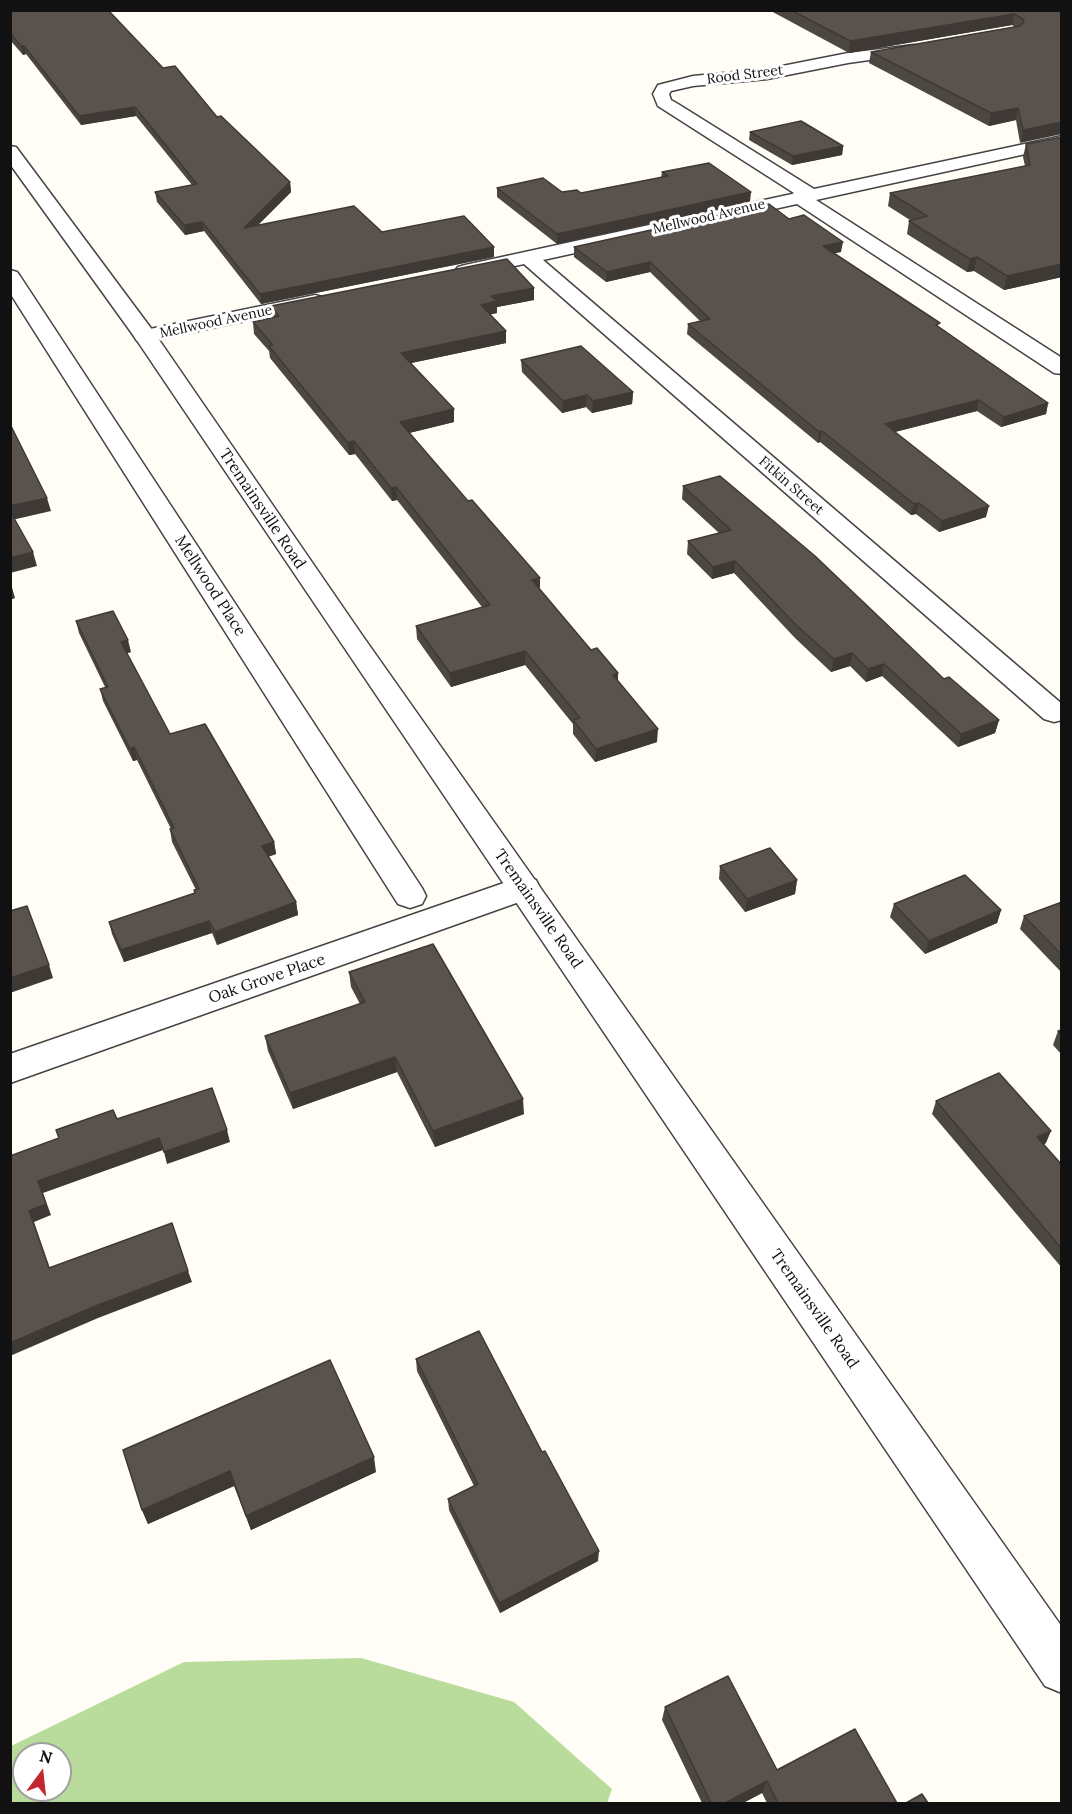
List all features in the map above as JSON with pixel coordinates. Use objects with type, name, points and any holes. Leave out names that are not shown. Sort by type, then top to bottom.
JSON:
[{"type":"street","name":"Rood Street","points":[[931,47],[848,58],[767,74],[693,81],[664,88],[661,94],[664,102],[672,108],[1062,368]]},
{"type":"street","name":"Mellwood Avenue","points":[[448,274],[1062,141]]},
{"type":"street","name":"Tremainsville Road","points":[[10,151],[145,336],[365,660],[1062,1670]]},
{"type":"street","name":"Fitkin Street","points":[[528,258],[1054,713]]},
{"type":"street","name":"Mellwood Place","points":[[10,276],[410,896]]},
{"type":"street","name":"Mellwood Avenue","points":[[145,336],[333,298]]},
{"type":"street","name":"Oak Grove Place","points":[[10,1069],[524,888]]},
{"type":"green space","points":[[361,1658],[514,1702],[612,1789],[607,1803],[11,1803],[12,1746],[12,1802],[72,1802],[72,1742],[19,1742],[184,1662]]},
{"type":"building","points":[[10,10],[108,10],[163,68],[175,66],[217,117],[221,116],[290,182],[244,228],[354,206],[382,232],[464,216],[494,247],[260,294],[202,222],[184,225],[155,192],[197,184],[135,107],[79,116],[24,46],[21,46],[10,33]]},
{"type":"building","points":[[791,10],[1062,10],[1062,122],[1023,130],[1018,108],[991,113],[871,52],[1020,26],[1024,22],[1023,19],[1014,14],[850,41]]},
{"type":"building","points":[[801,121],[843,146],[793,156],[750,132]]},
{"type":"building","points":[[1062,137],[1062,264],[1007,276],[977,257],[970,259],[909,221],[927,216],[890,193],[1030,165],[1026,144]]},
{"type":"building","points":[[709,163],[751,192],[557,234],[497,188],[543,178],[562,192],[577,190],[581,193],[668,176],[662,172]]},
{"type":"building","points":[[769,204],[789,219],[804,215],[843,242],[823,246],[940,323],[936,325],[1048,403],[1004,417],[979,400],[885,424],[989,506],[942,521],[919,503],[914,504],[822,431],[819,432],[688,324],[710,319],[650,262],[607,272],[574,247]]},
{"type":"building","points":[[507,259],[534,288],[491,296],[497,301],[481,305],[506,331],[401,353],[454,409],[400,422],[468,501],[472,500],[540,578],[532,580],[591,650],[597,648],[618,673],[613,675],[658,729],[596,749],[573,720],[580,718],[525,651],[450,673],[416,626],[490,605],[396,487],[391,488],[354,441],[348,443],[269,346],[273,345],[253,322],[279,316],[271,306]]},
{"type":"building","points":[[581,346],[633,392],[593,401],[587,395],[563,401],[521,360]]},
{"type":"building","points":[[10,424],[47,498],[10,506]]},
{"type":"building","points":[[720,476],[815,556],[944,679],[949,677],[999,720],[961,734],[884,664],[868,669],[852,653],[834,659],[797,626],[735,561],[713,567],[688,541],[731,530],[683,486]]},
{"type":"building","points":[[10,511],[33,552],[10,558]]},
{"type":"building","points":[[113,611],[128,640],[121,642],[170,734],[205,724],[274,842],[262,846],[296,902],[215,932],[209,921],[121,950],[109,922],[195,893],[194,890],[199,889],[170,829],[174,828],[134,747],[130,749],[100,689],[108,687],[76,621]]},
{"type":"building","points":[[770,848],[797,880],[747,899],[720,866]]},
{"type":"building","points":[[965,875],[1001,910],[929,941],[894,904]]},
{"type":"building","points":[[1062,902],[1062,955],[1024,916]]},
{"type":"building","points":[[27,906],[49,965],[10,978],[10,911]]},
{"type":"building","points":[[433,944],[523,1099],[433,1131],[395,1057],[290,1093],[265,1036],[365,1002],[349,972]]},
{"type":"building","points":[[999,1073],[1051,1131],[1037,1137],[1062,1165],[1062,1249],[936,1101]]},
{"type":"building","points":[[212,1088],[227,1130],[164,1152],[159,1138],[38,1181],[46,1204],[29,1211],[49,1268],[172,1223],[188,1271],[93,1307],[10,1343],[10,1156],[59,1138],[56,1130],[113,1110],[117,1119]]},
{"type":"building","points":[[479,1331],[542,1452],[545,1451],[599,1551],[499,1603],[448,1499],[478,1484],[416,1359]]},
{"type":"building","points":[[330,1360],[374,1457],[246,1516],[230,1471],[142,1510],[123,1450]]},
{"type":"building","points":[[728,1676],[777,1770],[855,1729],[897,1803],[778,1803],[767,1781],[725,1803],[711,1803],[665,1707]]},
{"type":"building","points":[[922,1794],[928,1803],[906,1803]]}]
